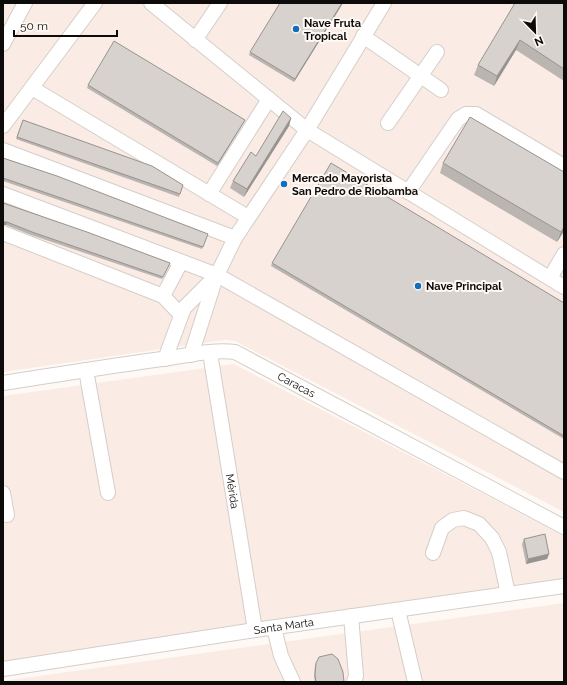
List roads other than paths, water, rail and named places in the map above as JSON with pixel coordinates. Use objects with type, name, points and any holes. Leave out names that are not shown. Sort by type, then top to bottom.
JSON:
[{"type":"street","points":[[3,44],[25,3]]},
{"type":"street","points":[[3,126],[95,3]]},
{"type":"street","points":[[151,3],[307,130],[564,287]]},
{"type":"street","points":[[195,40],[220,3]]},
{"type":"street","points":[[191,355],[217,275],[235,238],[307,130],[384,3]]},
{"type":"street","points":[[363,36],[441,90]]},
{"type":"street","points":[[388,123],[436,52]]},
{"type":"street","points":[[32,88],[248,217]]},
{"type":"street","points":[[209,194],[269,99]]},
{"type":"street","points":[[408,192],[458,119],[466,114],[476,114],[564,166]]},
{"type":"street","points":[[3,150],[235,238]]},
{"type":"street","points":[[3,194],[217,275],[564,472]]},
{"type":"street","points":[[3,233],[163,296],[180,314]]},
{"type":"street","points":[[550,278],[564,254]]},
{"type":"street","points":[[163,296],[182,262]]},
{"type":"street","points":[[165,359],[180,314],[184,308],[217,275]]},
{"type":"street","name":"Caracas","points":[[3,383],[191,355],[235,352],[564,527]]},
{"type":"street","name":"Mérida","points":[[210,353],[255,630]]},
{"type":"street","points":[[86,370],[108,493]]},
{"type":"street","points":[[3,493],[7,515]]},
{"type":"street","points":[[433,552],[442,528],[452,520],[464,518],[479,524],[492,538],[499,552],[508,594]]},
{"type":"street","name":"Santa Marta","points":[[3,668],[564,586]]},
{"type":"street","points":[[398,610],[415,682]]},
{"type":"street","points":[[351,616],[356,676],[354,682]]},
{"type":"street","points":[[274,628],[281,656],[293,682]]},
{"type":"place","name":"Nave Fruta Tropical","points":[[296,29]]},
{"type":"place","name":"Mercado Mayorista San Pedro de Riobamba","points":[[284,184]]},
{"type":"place","name":"Nave Principal","points":[[418,286]]}]
